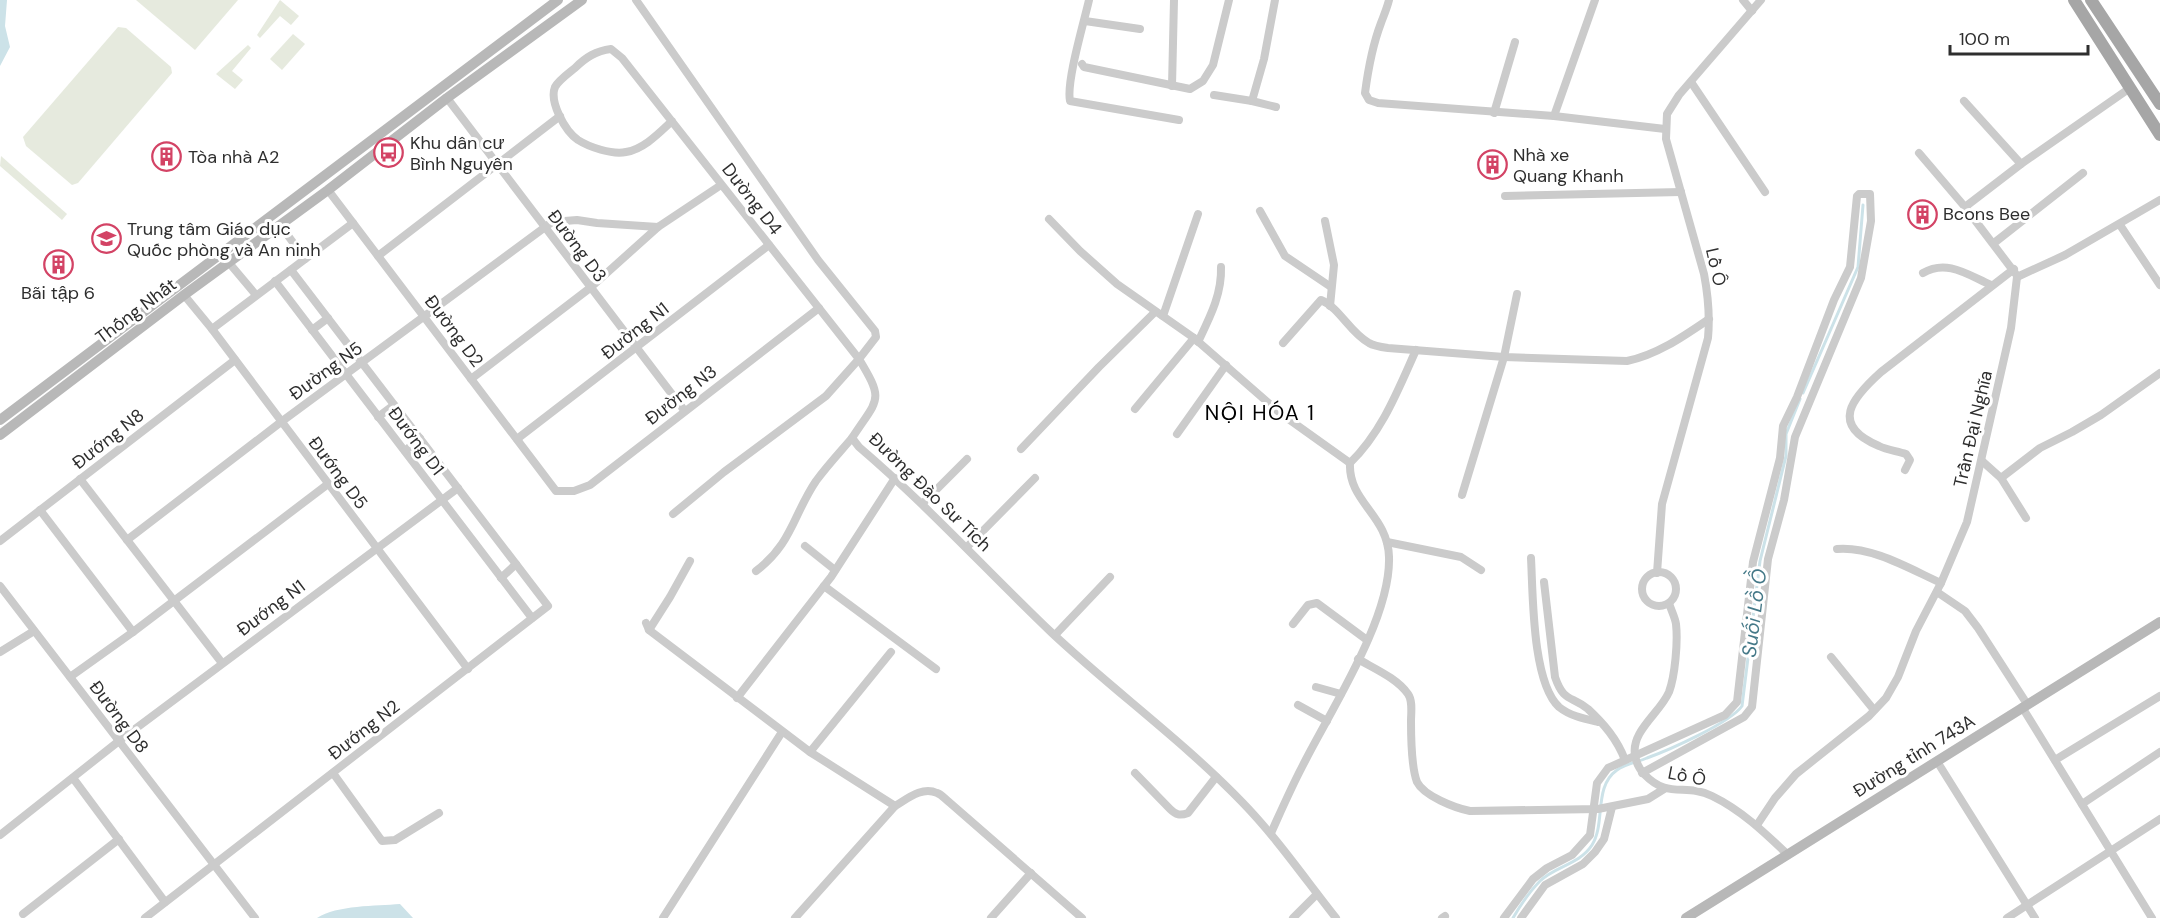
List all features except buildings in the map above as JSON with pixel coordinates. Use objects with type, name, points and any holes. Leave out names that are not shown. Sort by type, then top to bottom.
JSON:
[{"type":"main road","name":"Thống Nhất","points":[[0,435],[319,179],[558,0]]},
{"type":"main road","name":"Thống Nhất","points":[[0,420],[181,291],[230,264],[447,98],[582,0]]},
{"type":"main road","points":[[2074,0],[2160,135]]},
{"type":"main road","points":[[2091,0],[2160,102]]},
{"type":"main road","points":[[439,88],[447,98]]},
{"type":"main road","points":[[319,179],[328,190]]},
{"type":"main road","name":"Đường tỉnh 743A","points":[[1686,918],[1701,914],[1787,854],[1938,763],[2160,622]]},
{"type":"street","points":[[636,0],[818,260],[873,327],[876,337],[826,396],[724,472],[674,513]]},
{"type":"street","points":[[1089,0],[1072,73],[1070,101],[1179,120]]},
{"type":"street","points":[[1172,86],[1174,0]]},
{"type":"street","points":[[1082,64],[1084,67],[1190,89],[1203,81],[1213,65],[1229,0]]},
{"type":"street","points":[[1252,102],[1264,59],[1275,0]]},
{"type":"street","points":[[1389,0],[1387,11],[1380,24],[1366,82],[1365,93],[1369,100],[1378,103],[1554,116],[1665,129],[1667,114],[1691,82],[1761,0]]},
{"type":"street","points":[[1554,116],[1595,0]]},
{"type":"street","points":[[1743,0],[1752,11]]},
{"type":"street","points":[[1085,21],[1140,29]]},
{"type":"street","points":[[1494,113],[1515,42]]},
{"type":"street","name":"Dường D4","points":[[560,116],[553,101],[555,87],[583,60],[600,50],[611,50],[622,58],[859,359]]},
{"type":"street","points":[[1691,82],[1765,192]]},
{"type":"street","points":[[1965,207],[2021,164],[2130,88]]},
{"type":"street","points":[[1214,96],[1276,107]]},
{"type":"street","name":"Đường D3","points":[[447,98],[684,410]]},
{"type":"street","points":[[1964,101],[2021,164]]},
{"type":"street","points":[[378,256],[560,116],[576,139],[609,151],[626,153],[657,136],[672,121]]},
{"type":"street","name":"Lồ Ô","points":[[1665,129],[1704,274],[1709,319],[1708,338],[1662,504],[1658,573],[1646,579],[1644,584],[1643,594],[1650,603],[1660,606],[1669,603]]},
{"type":"street","points":[[1919,153],[1994,243],[2015,273]]},
{"type":"street","points":[[1994,243],[2083,173]]},
{"type":"street","points":[[471,379],[590,288],[658,226],[722,184]]},
{"type":"street","name":"Đường D2","points":[[328,190],[556,491]]},
{"type":"street","points":[[1505,196],[1681,192]]},
{"type":"street","points":[[1504,918],[1533,879],[1547,868],[1583,864],[1595,852],[1604,838],[1597,783],[1608,768],[1625,760],[1638,764],[1744,717],[1752,707],[1768,559],[1784,501],[1795,437],[1815,366],[1850,267],[1857,196],[1858,194],[1870,194],[1871,221],[1861,278],[1815,366],[1797,396],[1783,426],[1780,458],[1753,562],[1737,702],[1725,715],[1638,764]]},
{"type":"street","points":[[1905,470],[1910,460],[1906,454],[1877,446],[1853,429],[1849,422],[1851,407],[1874,378],[1991,285],[2015,273],[2065,255],[2160,200]]},
{"type":"street","points":[[1260,211],[1285,256],[1331,287]]},
{"type":"street","points":[[1021,449],[1099,367],[1159,314],[1198,214]]},
{"type":"street","points":[[1049,219],[1117,284],[1196,340],[1280,413],[1350,463]]},
{"type":"street","points":[[544,227],[561,220],[658,226]]},
{"type":"street","points":[[1325,221],[1333,256],[1330,306]]},
{"type":"street","points":[[212,329],[353,223]]},
{"type":"street","points":[[2120,225],[2160,285]]},
{"type":"street","points":[[280,226],[305,259]]},
{"type":"street","name":"Đường N5","points":[[127,540],[281,422],[544,227]]},
{"type":"street","name":"Đường N1","points":[[518,439],[769,245]]},
{"type":"street","points":[[230,264],[256,295]]},
{"type":"street","points":[[1135,409],[1196,340],[1214,309],[1221,278],[1221,267]]},
{"type":"street","points":[[1923,273],[1937,267],[1946,267],[1991,285]]},
{"type":"street","name":"Đướng D1","points":[[291,270],[548,606]]},
{"type":"street","name":"Trần Đại Nghĩa","points":[[1757,825],[1796,774],[1874,710],[1886,698],[1898,677],[1916,631],[1941,584],[1966,522],[2011,328],[2015,273]]},
{"type":"street","name":"Đướng D1","points":[[275,281],[532,618]]},
{"type":"street","name":"Đướng D5","points":[[181,291],[468,669]]},
{"type":"street","points":[[1462,495],[1504,357],[1517,294]]},
{"type":"street","points":[[1283,343],[1318,301],[1322,300],[1370,344],[1388,348],[1504,357],[1627,361],[1640,359],[1678,340],[1709,319]]},
{"type":"street","name":"Đường N3","points":[[556,491],[574,491],[590,485],[684,410],[819,308]]},
{"type":"street","points":[[312,330],[328,318]]},
{"type":"street","points":[[1271,833],[1367,640],[1384,593],[1389,567],[1387,542],[1379,523],[1352,485],[1350,463],[1363,451],[1387,413],[1416,350]]},
{"type":"street","name":"Đường Đào Sư Tích","points":[[859,359],[878,395],[852,438],[859,447],[923,503],[1055,635],[1216,777],[1271,833],[1336,918]]},
{"type":"street","name":"Đướng N8","points":[[0,541],[235,360]]},
{"type":"street","points":[[1176,434],[1226,365]]},
{"type":"street","points":[[2001,478],[2040,448],[2101,415],[2160,373]]},
{"type":"street","points":[[378,417],[394,405]]},
{"type":"street","points":[[405,451],[420,438]]},
{"type":"street","points":[[756,571],[768,562],[784,543],[815,483],[852,438]]},
{"type":"street","points":[[923,503],[967,459]]},
{"type":"street","points":[[1982,460],[2001,478],[2026,518]]},
{"type":"street","points":[[737,698],[824,586],[895,478]]},
{"type":"street","points":[[967,548],[1035,478]]},
{"type":"street","points":[[80,479],[222,663]]},
{"type":"street","points":[[70,677],[328,484]]},
{"type":"street","points":[[441,500],[458,488]]},
{"type":"street","name":"Đướng N1","points":[[0,835],[118,741],[441,500]]},
{"type":"street","points":[[40,510],[133,632]]},
{"type":"street","points":[[1387,542],[1461,557],[1481,570]]},
{"type":"street","points":[[806,546],[835,570]]},
{"type":"street","points":[[1837,549],[1856,550],[1870,554],[1941,584]]},
{"type":"street","points":[[1531,558],[1542,675],[1550,695],[1560,707],[1580,718],[1600,723]]},
{"type":"street","points":[[690,561],[670,597],[647,627],[782,732],[895,806]]},
{"type":"street","points":[[501,578],[516,564]]},
{"type":"street","points":[[1638,764],[1635,742],[1669,693],[1676,648],[1676,624],[1669,603],[1676,592],[1674,581],[1666,574],[1658,573]]},
{"type":"street","points":[[1055,635],[1110,577]]},
{"type":"street","points":[[1544,582],[1555,677],[1560,690],[1567,698],[1586,708],[1610,731],[1625,760]]},
{"type":"street","name":"Đường D8","points":[[0,586],[255,918]]},
{"type":"street","points":[[824,586],[936,669]]},
{"type":"street","points":[[1937,592],[1957,605],[1989,643],[2055,760],[2152,918]]},
{"type":"street","points":[[1293,624],[1308,605],[1317,603],[1367,640]]},
{"type":"street","name":"Đướng N2","points":[[145,918],[548,606]]},
{"type":"street","points":[[0,652],[34,631]]},
{"type":"street","points":[[810,752],[891,652]]},
{"type":"street","points":[[1831,657],[1874,710]]},
{"type":"street","points":[[1358,659],[1393,681],[1408,694],[1411,701],[1411,738],[1418,782],[1429,794],[1461,809],[1470,811],[1602,809],[1648,799],[1664,789]]},
{"type":"street","points":[[1316,687],[1341,694]]},
{"type":"street","points":[[2055,760],[2160,696]]},
{"type":"street","points":[[1298,705],[1327,721]]},
{"type":"street","points":[[663,918],[782,732]]},
{"type":"street","points":[[2082,804],[2160,752]]},
{"type":"street","points":[[1938,763],[2035,918]]},
{"type":"street","name":"Lồ Ô","points":[[1638,764],[1664,789],[1692,790],[1711,795],[1757,825],[1787,854]]},
{"type":"street","points":[[333,773],[382,841],[395,840],[440,813]]},
{"type":"street","points":[[1135,773],[1170,809],[1182,815],[1194,805],[1216,777]]},
{"type":"street","points":[[73,778],[165,902]]},
{"type":"street","points":[[795,918],[895,806],[916,794],[927,791],[936,792],[1082,918]]},
{"type":"street","points":[[1521,918],[1545,885],[1568,866],[1590,835],[1602,809]]},
{"type":"street","points":[[2007,918],[2160,819]]},
{"type":"street","points":[[23,914],[119,839]]},
{"type":"street","points":[[991,918],[1031,873]]},
{"type":"street","points":[[1293,918],[1317,894]]},
{"type":"shaded area","points":[[136,0],[238,0],[195,50]]},
{"type":"shaded area","points":[[280,0],[299,16],[291,25],[280,16],[260,38],[257,35]]},
{"type":"shaded area","points":[[118,27],[126,28],[171,67],[172,73],[78,183],[72,185],[26,146],[23,137]]},
{"type":"shaded area","points":[[293,34],[305,44],[282,70],[270,59]]},
{"type":"shaded area","points":[[248,45],[251,48],[232,71],[243,80],[235,89],[216,74]]},
{"type":"shaded area","points":[[1,156],[67,214],[62,220],[0,166]]},
{"type":"water","points":[[0,0],[7,0],[5,26],[10,47],[0,66]]},
{"type":"water","points":[[400,904],[413,918],[317,918],[346,908]]},
{"type":"waterway","name":"Suối Lồ Ồ","points":[[1803,393],[1858,267],[1863,205]]},
{"type":"waterway","name":"Suối Lồ Ồ","points":[[1513,918],[1540,881],[1580,857],[1592,845],[1596,836],[1602,795],[1610,777],[1617,770],[1698,735],[1725,720],[1742,706],[1760,561],[1786,456],[1786,434],[1800,399]]},
{"type":"place","name":"Khu dân cư Bình Nguyên","points":[[389,153]]},
{"type":"place","name":"Tòa nhà A2","points":[[167,157]]},
{"type":"place","name":"Nhà xe Quang Khanh","points":[[1492,165]]},
{"type":"place","name":"Bcons Bee","points":[[1922,214]]},
{"type":"place","name":"Trung tâm Giáo dục Quốc phòng và An ninh","points":[[106,239]]},
{"type":"place","name":"Bãi tập 6","points":[[58,264]]},
{"type":"district","name":"NỘI HÓA 1","points":[[1260,413]]}]
